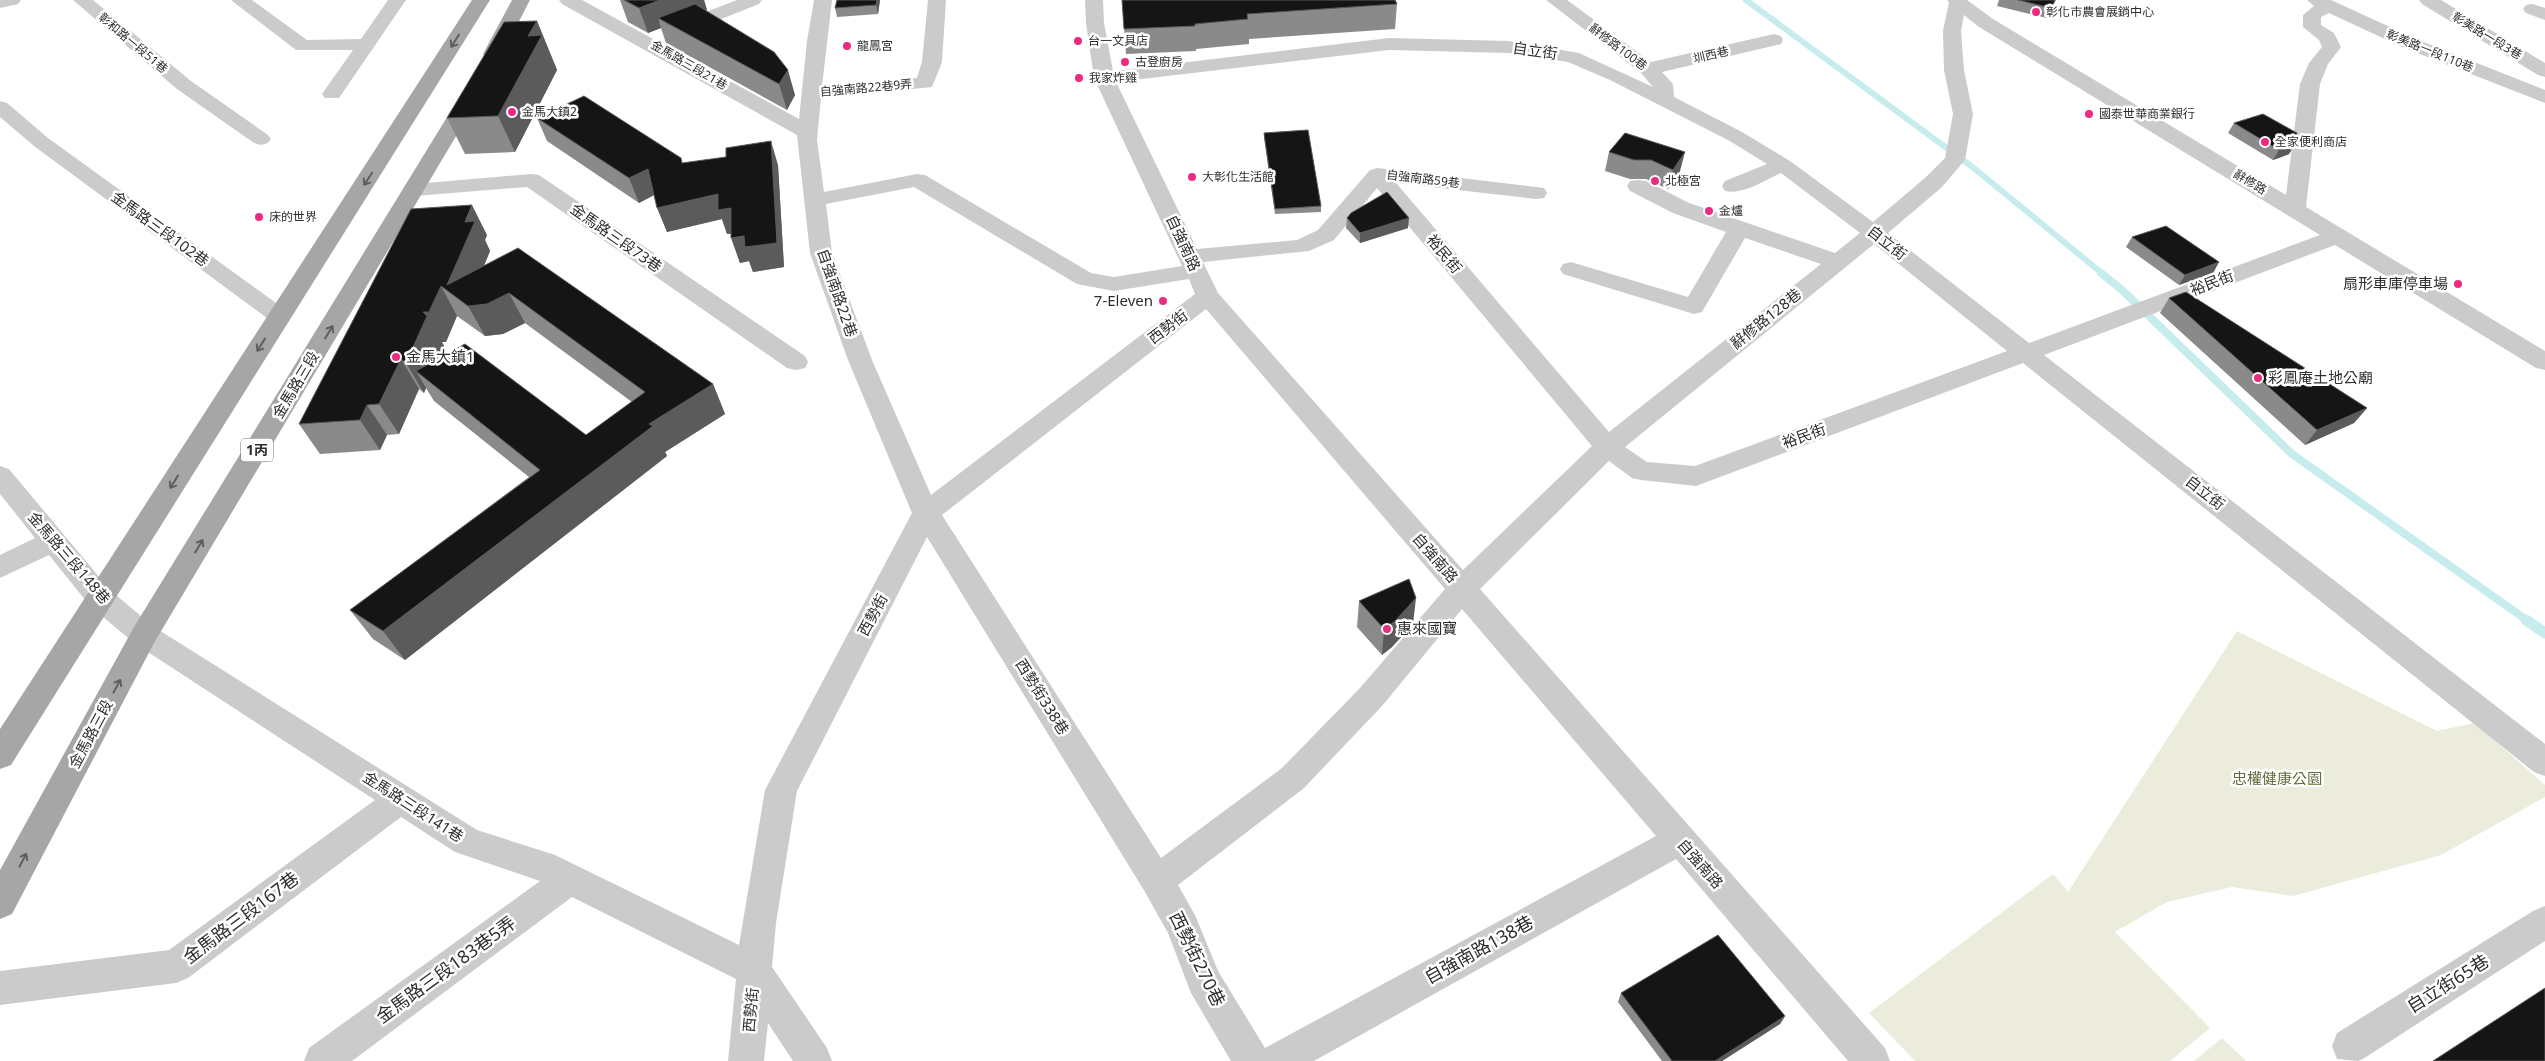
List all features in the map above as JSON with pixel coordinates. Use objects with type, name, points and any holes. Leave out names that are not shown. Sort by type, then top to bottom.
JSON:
[{"type":"main road","points":[[0,756],[481,0]]},
{"type":"main road","name":"金馬路三段","points":[[0,903],[144,635],[415,190],[474,89],[521,0]]},
{"type":"street","points":[[0,3],[12,0]]},
{"type":"street","name":"彰和路一段51巷","points":[[82,0],[184,85],[261,138]]},
{"type":"street","points":[[240,0],[302,46],[367,44]]},
{"type":"street","points":[[332,94],[397,0]]},
{"type":"street","name":"金馬路三段21巷","points":[[568,0],[647,42],[808,134]]},
{"type":"street","points":[[647,42],[754,0]]},
{"type":"street","name":"自強南路22巷","points":[[823,0],[816,40],[808,134],[821,253],[860,360],[926,513]]},
{"type":"street","name":"自強南路22巷9弄","points":[[811,93],[925,83],[932,62],[937,0]]},
{"type":"street","name":"自強南路","points":[[1094,0],[1095,23],[1104,78],[1198,274],[1462,589],[1872,1061]]},
{"type":"street","name":"辭修路","points":[[1957,0],[1986,23],[2295,208],[2545,362]]},
{"type":"street","name":"辭修路128巷","points":[[1157,882],[1293,778],[1384,683],[1462,589],[1606,447],[1874,233],[1934,182],[1955,160],[1963,114],[1954,70],[1952,31],[1957,0]]},
{"type":"street","name":"彰美路一段3巷","points":[[2428,0],[2545,71]]},
{"type":"street","name":"辭修路100巷","points":[[1562,1],[1648,69],[1663,84],[1664,99]]},
{"type":"street","points":[[2295,208],[2310,84],[2319,63],[2332,47],[2327,37],[2312,27],[2312,15],[2322,3]]},
{"type":"street","name":"彰美路一段110巷","points":[[2322,3],[2409,43],[2545,97]]},
{"type":"street","name":"圳西巷","points":[[1648,69],[1774,40]]},
{"type":"street","name":"自立街","points":[[1104,78],[1389,44],[1439,44],[1509,47],[1572,57],[1664,99],[1735,136],[1783,165],[1874,233],[2545,762]]},
{"type":"street","name":"金馬路三段102巷","points":[[0,107],[41,142],[279,316]]},
{"type":"street","points":[[1733,186],[1783,165]]},
{"type":"street","name":"自強南路59巷","points":[[815,200],[917,180],[1085,279],[1114,284],[1198,274],[1301,246],[1326,235],[1377,174],[1536,193]]},
{"type":"street","name":"裕民街","points":[[1377,174],[1606,447],[1641,471],[1696,476],[2338,236]]},
{"type":"street","name":"金馬路三段73巷","points":[[415,190],[531,180],[796,362]]},
{"type":"street","points":[[1638,186],[1681,208],[1838,262]]},
{"type":"street","points":[[1571,269],[1694,307],[1739,229]]},
{"type":"street","name":"西勢街","points":[[746,1061],[759,923],[781,790],[926,513],[1198,274]]},
{"type":"street","name":"金馬路三段148巷","points":[[0,476],[100,598],[144,635]]},
{"type":"street","name":"西勢街338巷","points":[[926,513],[1157,882]]},
{"type":"street","points":[[0,567],[53,541]]},
{"type":"street","name":"金馬路三段141巷","points":[[144,635],[467,842],[543,866],[754,970]]},
{"type":"street","name":"金馬路三段167巷","points":[[0,988],[176,966],[400,800]]},
{"type":"street","name":"自強南路138巷","points":[[1278,1061],[1680,840]]},
{"type":"street","name":"金馬路三段183巷5弄","points":[[322,1061],[569,879]]},
{"type":"street","name":"西勢街270巷","points":[[1157,882],[1183,926],[1204,981],[1252,1061]]},
{"type":"street","name":"自立街65巷","points":[[2350,1046],[2545,922]]},
{"type":"street","points":[[754,970],[814,1061]]},
{"type":"green space","name":"忠權健康公園","points":[[2237,631],[2437,731],[2475,723],[2545,785],[2545,797],[2441,855],[2293,896],[2232,887],[2167,902],[2115,932],[2210,1028],[2170,1061],[1915,1061],[1869,1013],[2053,874],[2068,892]]},
{"type":"green space","points":[[2222,1038],[2246,1061],[2194,1061]]},
{"type":"building","points":[[624,0],[660,0],[639,8]]},
{"type":"building","points":[[837,0],[877,0],[876,5],[835,8]]},
{"type":"building","points":[[1122,0],[1395,0],[1397,4],[1247,14],[1248,19],[1195,24],[1195,26],[1124,29]]},
{"type":"building","points":[[2018,0],[2055,0],[2051,8]]},
{"type":"building","points":[[695,4],[774,52],[788,70],[779,84],[658,18]]},
{"type":"building","points":[[537,21],[528,36],[542,35],[498,116],[447,118],[504,22]]},
{"type":"building","points":[[584,96],[681,158],[682,163],[726,157],[726,148],[771,141],[777,243],[745,247],[744,236],[731,238],[731,208],[718,210],[718,194],[657,208],[648,169],[629,178],[537,118]]},
{"type":"building","points":[[2263,114],[2297,133],[2296,144],[2279,150],[2234,123]]},
{"type":"building","points":[[1308,130],[1321,206],[1275,209],[1264,133]]},
{"type":"building","points":[[1625,133],[1685,152],[1673,170],[1651,160],[1634,160],[1609,152]]},
{"type":"building","points":[[1387,192],[1409,218],[1360,233],[1347,218],[1351,213]]},
{"type":"building","points":[[472,205],[465,222],[475,221],[447,285],[518,248],[713,384],[649,424],[653,426],[383,631],[350,610],[540,470],[416,371],[465,344],[586,435],[645,392],[509,293],[487,304],[468,306],[441,286],[429,312],[423,312],[427,316],[406,363],[401,359],[379,404],[367,405],[360,420],[299,424],[411,209]]},
{"type":"building","points":[[2166,226],[2219,262],[2185,275],[2132,237]]},
{"type":"building","points":[[2186,292],[2367,408],[2317,430],[2169,298]]},
{"type":"building","points":[[1409,579],[1416,598],[1395,621],[1384,629],[1359,601]]},
{"type":"building","points":[[1718,935],[1785,1016],[1715,1061],[1672,1061],[1621,993]]},
{"type":"building","points":[[2545,988],[2545,1061],[2433,1061]]},
{"type":"waterway","points":[[1746,0],[1975,169],[2103,274]]},
{"type":"waterway","points":[[2101,273],[2122,290],[2292,454],[2528,621]]},
{"type":"waterway","points":[[2526,620],[2545,633]]},
{"type":"place","name":"彰化市農會展銷中心","points":[[2036,12]]},
{"type":"place","name":"台一文具店","points":[[1078,41]]},
{"type":"place","name":"龍鳳宮","points":[[847,46]]},
{"type":"place","name":"古登廚房","points":[[1125,62]]},
{"type":"place","name":"我家炸雞","points":[[1079,78]]},
{"type":"place","name":"金馬大鎮2","points":[[512,112]]},
{"type":"place","name":"國泰世華商業銀行","points":[[2089,114]]},
{"type":"place","name":"全家便利商店","points":[[2265,142]]},
{"type":"place","name":"大彰化生活館","points":[[1192,177]]},
{"type":"place","name":"北極宮","points":[[1655,181]]},
{"type":"place","name":"金爐","points":[[1709,211]]},
{"type":"place","name":"床的世界","points":[[259,217]]},
{"type":"place","name":"扇形車庫停車場","points":[[2458,284]]},
{"type":"place","name":"7-Eleven","points":[[1163,301]]},
{"type":"place","name":"金馬大鎮1","points":[[396,357]]},
{"type":"place","name":"彩鳳庵土地公廟","points":[[2258,378]]},
{"type":"place","name":"惠來國寶","points":[[1387,629]]}]
